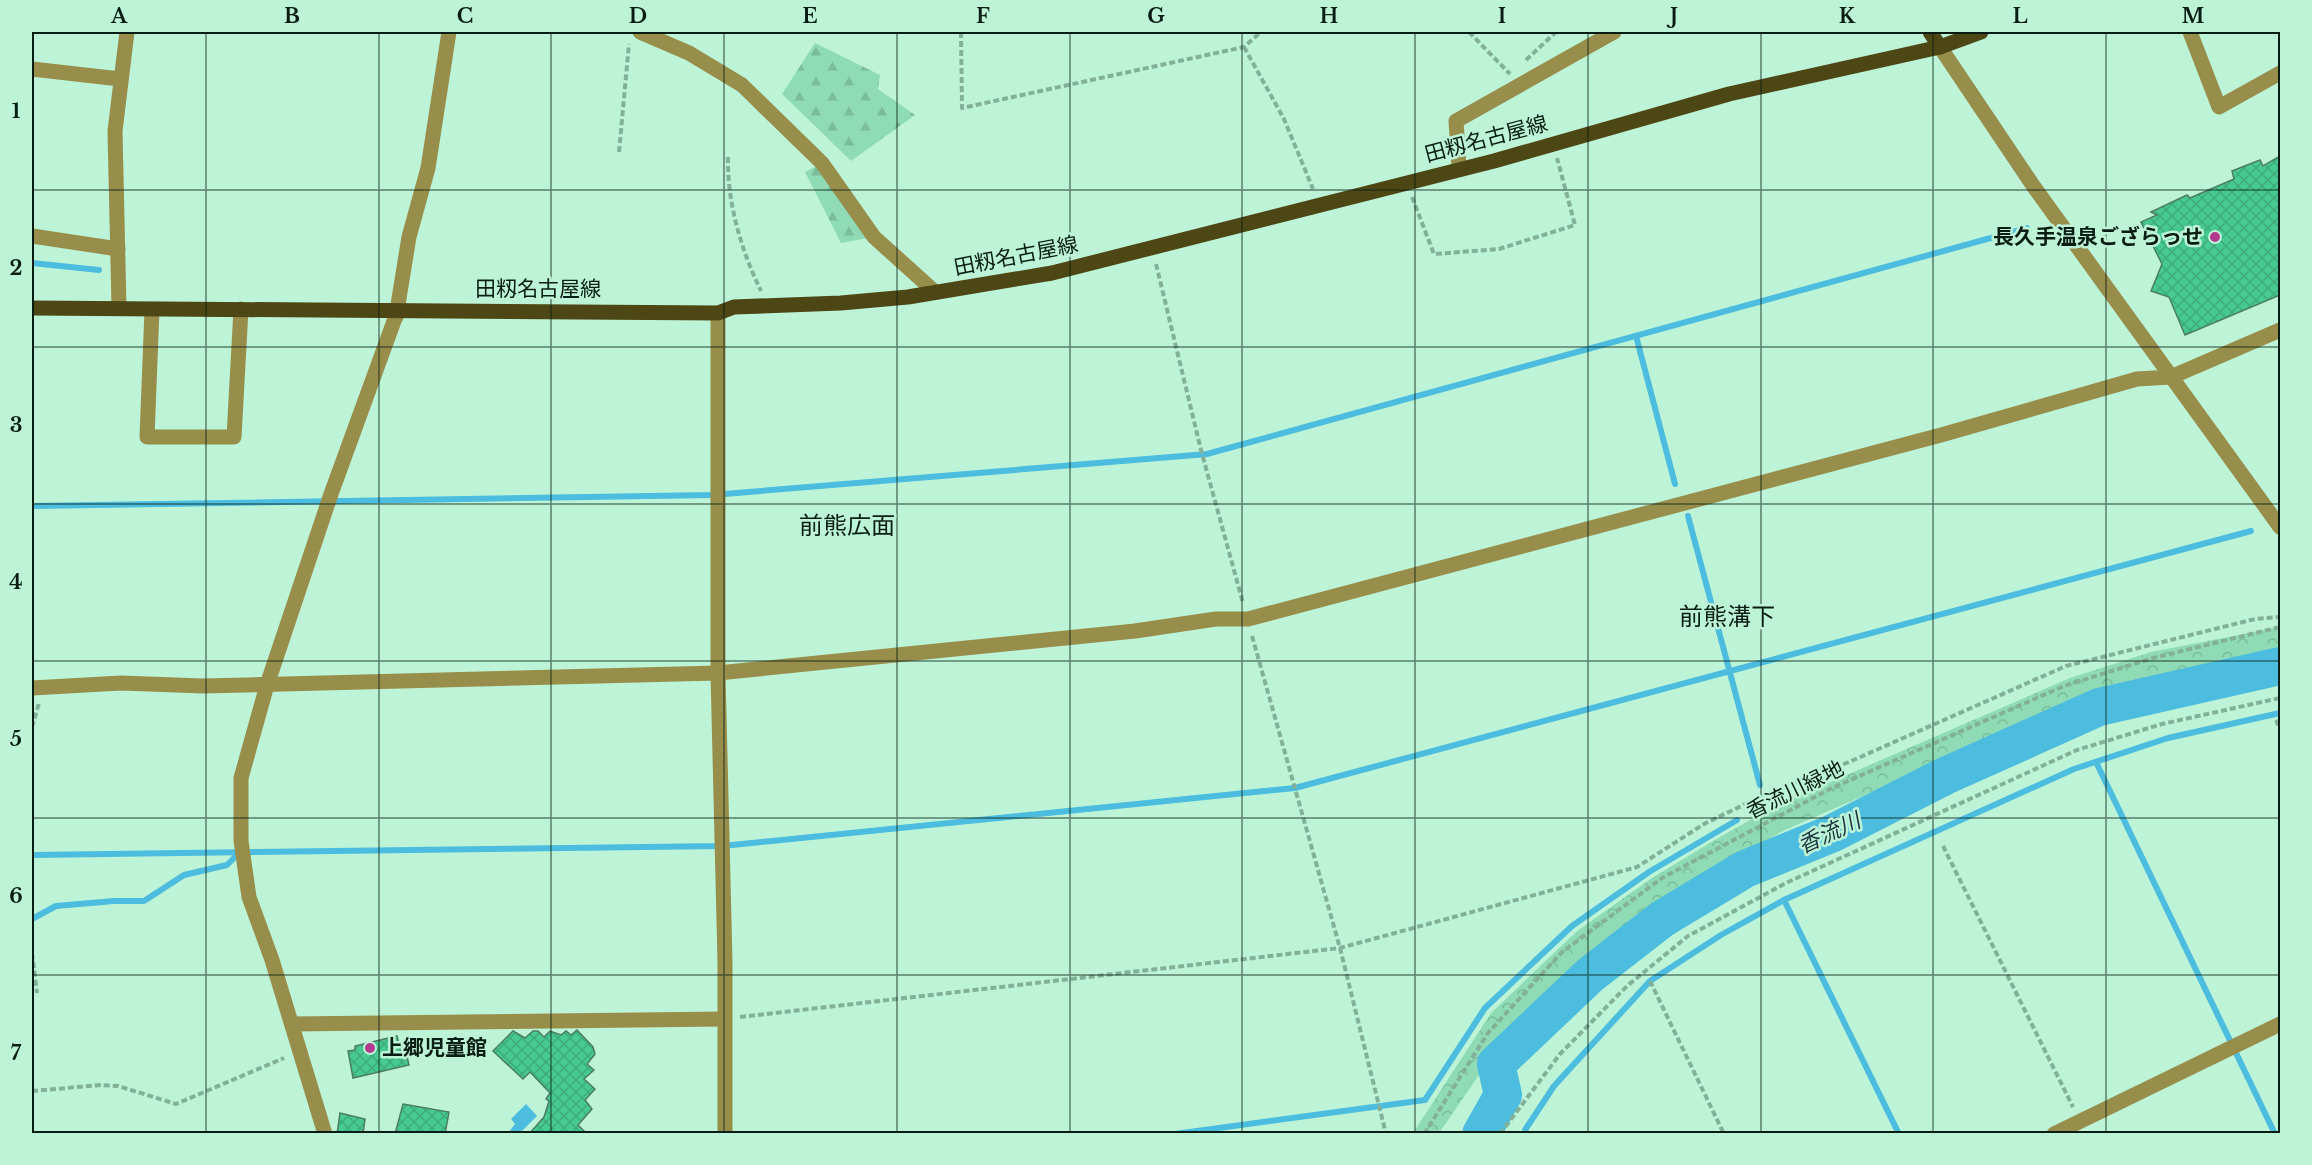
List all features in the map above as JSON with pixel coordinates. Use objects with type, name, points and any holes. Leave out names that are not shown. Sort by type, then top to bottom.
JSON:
[{"type":"main road","points":[[1930,32],[1940,47]]},
{"type":"main road","name":"田籾名古屋線","points":[[32,308],[718,313],[734,307],[769,308],[841,303],[935,292],[1052,273],[1407,183],[1729,94],[1940,47],[1981,32]]},
{"type":"street","points":[[119,307],[115,131],[127,32]]},
{"type":"street","points":[[325,1134],[292,1024],[249,897],[241,841],[241,778],[267,685],[331,494],[398,310],[409,237],[428,168],[449,32]]},
{"type":"street","points":[[1459,167],[1456,122],[1614,32]]},
{"type":"street","points":[[2190,32],[2219,107],[2280,73]]},
{"type":"street","points":[[635,37],[689,53],[742,86],[822,163],[874,237],[935,292]]},
{"type":"street","points":[[1940,47],[2040,196],[2280,527]]},
{"type":"street","points":[[32,69],[120,79]]},
{"type":"street","points":[[32,236],[118,249]]},
{"type":"street","points":[[152,310],[147,437],[234,437],[241,309]]},
{"type":"street","points":[[718,313],[718,673],[725,941],[726,1134]]},
{"type":"street","points":[[32,688],[121,683],[203,687],[718,673],[1135,631],[1216,619],[1248,619],[1941,435],[2136,379],[2171,377],[2280,330]]},
{"type":"street","points":[[292,1024],[724,1019]]},
{"type":"street","points":[[2054,1134],[2082,1127],[2280,1024]]},
{"type":"path","points":[[961,32],[962,108],[1244,47],[1261,32]]},
{"type":"path","points":[[1469,32],[1510,74]]},
{"type":"path","points":[[619,152],[635,37]]},
{"type":"path","points":[[1244,47],[1284,119],[1320,206]]},
{"type":"path","points":[[1407,183],[1434,254],[1498,249],[1575,225],[1552,143]]},
{"type":"path","points":[[728,157],[728,187],[751,270],[769,308]]},
{"type":"path","points":[[1152,247],[1201,450],[1340,948],[1386,1134]]},
{"type":"path","points":[[724,1019],[1340,948],[1637,867],[1704,824],[1764,795],[1849,762],[2066,666],[2255,619],[2280,617]]},
{"type":"path","name":"香流川緑地","points":[[1424,1134],[1488,1033],[1562,952],[1662,878],[1832,788],[2064,686],[2153,658],[2280,627]]},
{"type":"path","points":[[1500,1134],[1560,1054],[1627,986],[1688,936],[1786,884],[2077,750],[2162,724],[2280,698]]},
{"type":"path","points":[[2276,720],[2280,729]]},
{"type":"path","points":[[1943,846],[2082,1127]]},
{"type":"path","points":[[32,953],[37,993]]},
{"type":"path","points":[[1650,981],[1724,1134]]},
{"type":"path","points":[[32,1091],[101,1084],[118,1086],[176,1104],[299,1052]]},
{"type":"green space","points":[[815,43],[880,75],[878,89],[915,115],[851,161],[782,94]]},
{"type":"green space","points":[[822,163],[874,237],[841,243],[805,172]]},
{"type":"green space","points":[[2280,627],[2280,652],[2158,675],[2077,702],[1783,831],[1664,899],[1593,950],[1508,1033],[1439,1133],[1413,1133],[1491,1013],[1577,931],[1652,878],[1713,841],[1773,807],[2070,678],[2151,652]]},
{"type":"water","points":[[526,1104],[537,1116],[520,1133],[508,1133],[515,1124],[511,1119]]},
{"type":"building","name":"長久手温泉ござらっせ","points":[[2280,156],[2280,295],[2185,335],[2169,297],[2151,291],[2162,264],[2141,222],[2157,215],[2151,212],[2187,195],[2190,198],[2234,179],[2232,171],[2260,160],[2263,166]]},
{"type":"building","points":[[577,1030],[593,1047],[595,1054],[587,1064],[594,1070],[584,1079],[595,1089],[585,1100],[592,1109],[578,1125],[587,1134],[529,1134],[544,1117],[549,1101],[546,1099],[550,1093],[530,1072],[523,1079],[493,1051],[513,1031],[525,1038],[533,1031],[538,1031],[544,1037],[550,1031],[561,1035],[566,1031],[571,1035]]},
{"type":"building","points":[[397,1036],[400,1049],[405,1048],[409,1065],[353,1078],[348,1051],[355,1050],[355,1046]]},
{"type":"building","points":[[403,1104],[449,1112],[445,1134],[395,1134]]},
{"type":"building","points":[[340,1113],[365,1119],[363,1134],[337,1134]]},
{"type":"waterway","points":[[32,506],[712,495],[1207,454],[2027,228]]},
{"type":"waterway","points":[[32,263],[99,270]]},
{"type":"waterway","points":[[1636,336],[1675,484]]},
{"type":"waterway","points":[[1688,516],[1760,785]]},
{"type":"waterway","points":[[32,855],[722,846],[1295,788],[2251,531]]},
{"type":"waterway","name":"香流川","points":[[1481,1134],[1503,1095],[1496,1064],[1590,975],[1662,919],[1745,869],[1831,834],[1945,776],[2099,707],[2280,666]]},
{"type":"waterway","points":[[1527,1134],[1525,1130],[1554,1086],[1650,981],[1721,935],[1784,900],[2074,769],[2168,738],[2280,713]]},
{"type":"waterway","points":[[2096,762],[2275,1134]]},
{"type":"waterway","points":[[1175,1134],[1425,1100],[1485,1008],[1572,926],[1649,872],[1737,820]]},
{"type":"waterway","points":[[32,919],[56,906],[144,901],[184,875],[227,865],[241,851]]},
{"type":"waterway","points":[[1784,900],[1899,1134]]},
{"type":"place","name":"長久手温泉ござらっせ","points":[[2215,237]]},
{"type":"place","name":"上郷児童館","points":[[370,1048]]},
{"type":"district","name":"前熊広面","points":[[847,525]]},
{"type":"district","name":"前熊溝下","points":[[1727,616]]}]
